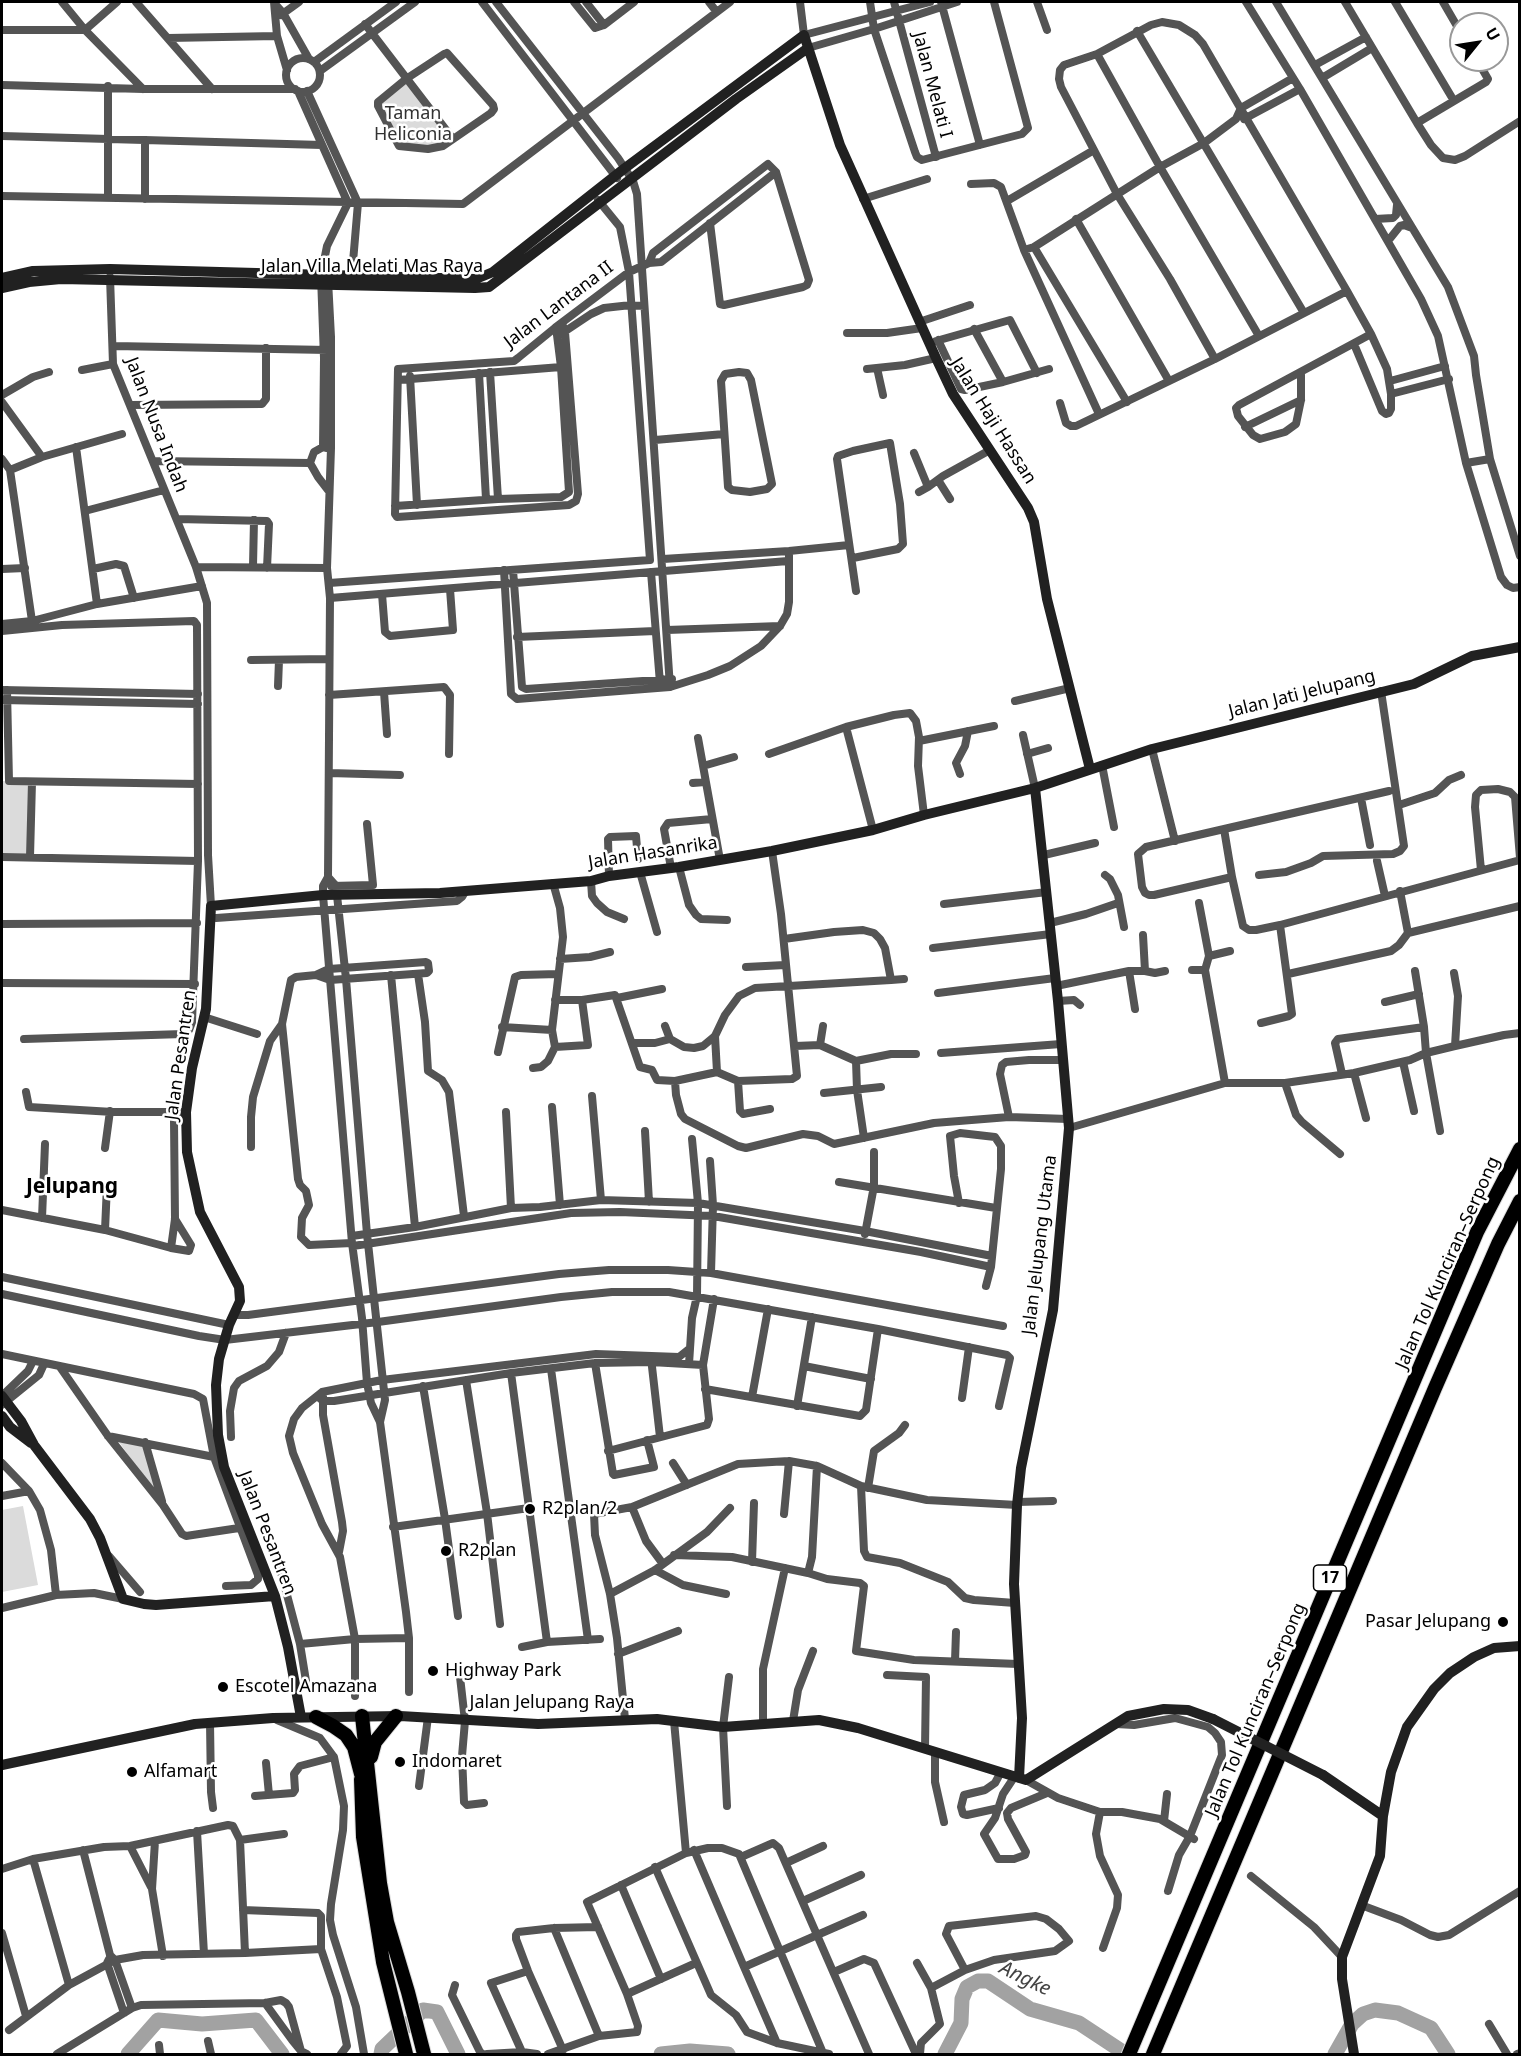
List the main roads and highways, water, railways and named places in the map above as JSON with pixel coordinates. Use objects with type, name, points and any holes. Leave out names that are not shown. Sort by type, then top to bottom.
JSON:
[{"type":"highway","name":"Jalan Tol Kunciran–Serpong","points":[[1129,2055],[1477,1232],[1520,1149]]},
{"type":"highway","name":"17","points":[[1153,2055],[1435,1388],[1498,1244],[1520,1201]]},
{"type":"highway","points":[[359,1716],[387,1922],[422,2048]]},
{"type":"highway","points":[[396,1716],[375,1742],[365,1770],[363,1837],[383,1962],[406,2055]]},
{"type":"highway","points":[[316,1717],[346,1736],[365,1770]]},
{"type":"waterway","name":"Angke","points":[[945,2054],[961,2023],[962,1999],[967,1987],[978,1981],[988,1981],[1030,2009],[1079,2023],[1126,2054]]},
{"type":"waterway","points":[[381,2054],[382,2049],[423,2010],[437,2012],[458,2054]]},
{"type":"waterway","name":"Angke","points":[[1335,2054],[1352,2024],[1363,2014],[1375,2010],[1398,2013],[1431,2028],[1448,2054]]},
{"type":"waterway","points":[[128,2054],[158,2020],[202,2024],[256,2020],[282,2054]]},
{"type":"waterway","name":"Angke","points":[[661,2054],[690,2051],[728,2054]]},
{"type":"place","name":"R2plan/2","points":[[530,1509]]},
{"type":"place","name":"R2plan","points":[[446,1551]]},
{"type":"place","name":"Pasar Jelupang","points":[[1503,1622]]},
{"type":"place","name":"Highway Park","points":[[433,1671]]},
{"type":"place","name":"Escotel Amazana","points":[[223,1687]]},
{"type":"place","name":"Indomaret","points":[[400,1762]]},
{"type":"place","name":"Alfamart","points":[[132,1772]]},
{"type":"district","name":"Jelupang","points":[[72,1187]]},
{"type":"park label","name":"Taman Heliconia","points":[[413,124]]}]
